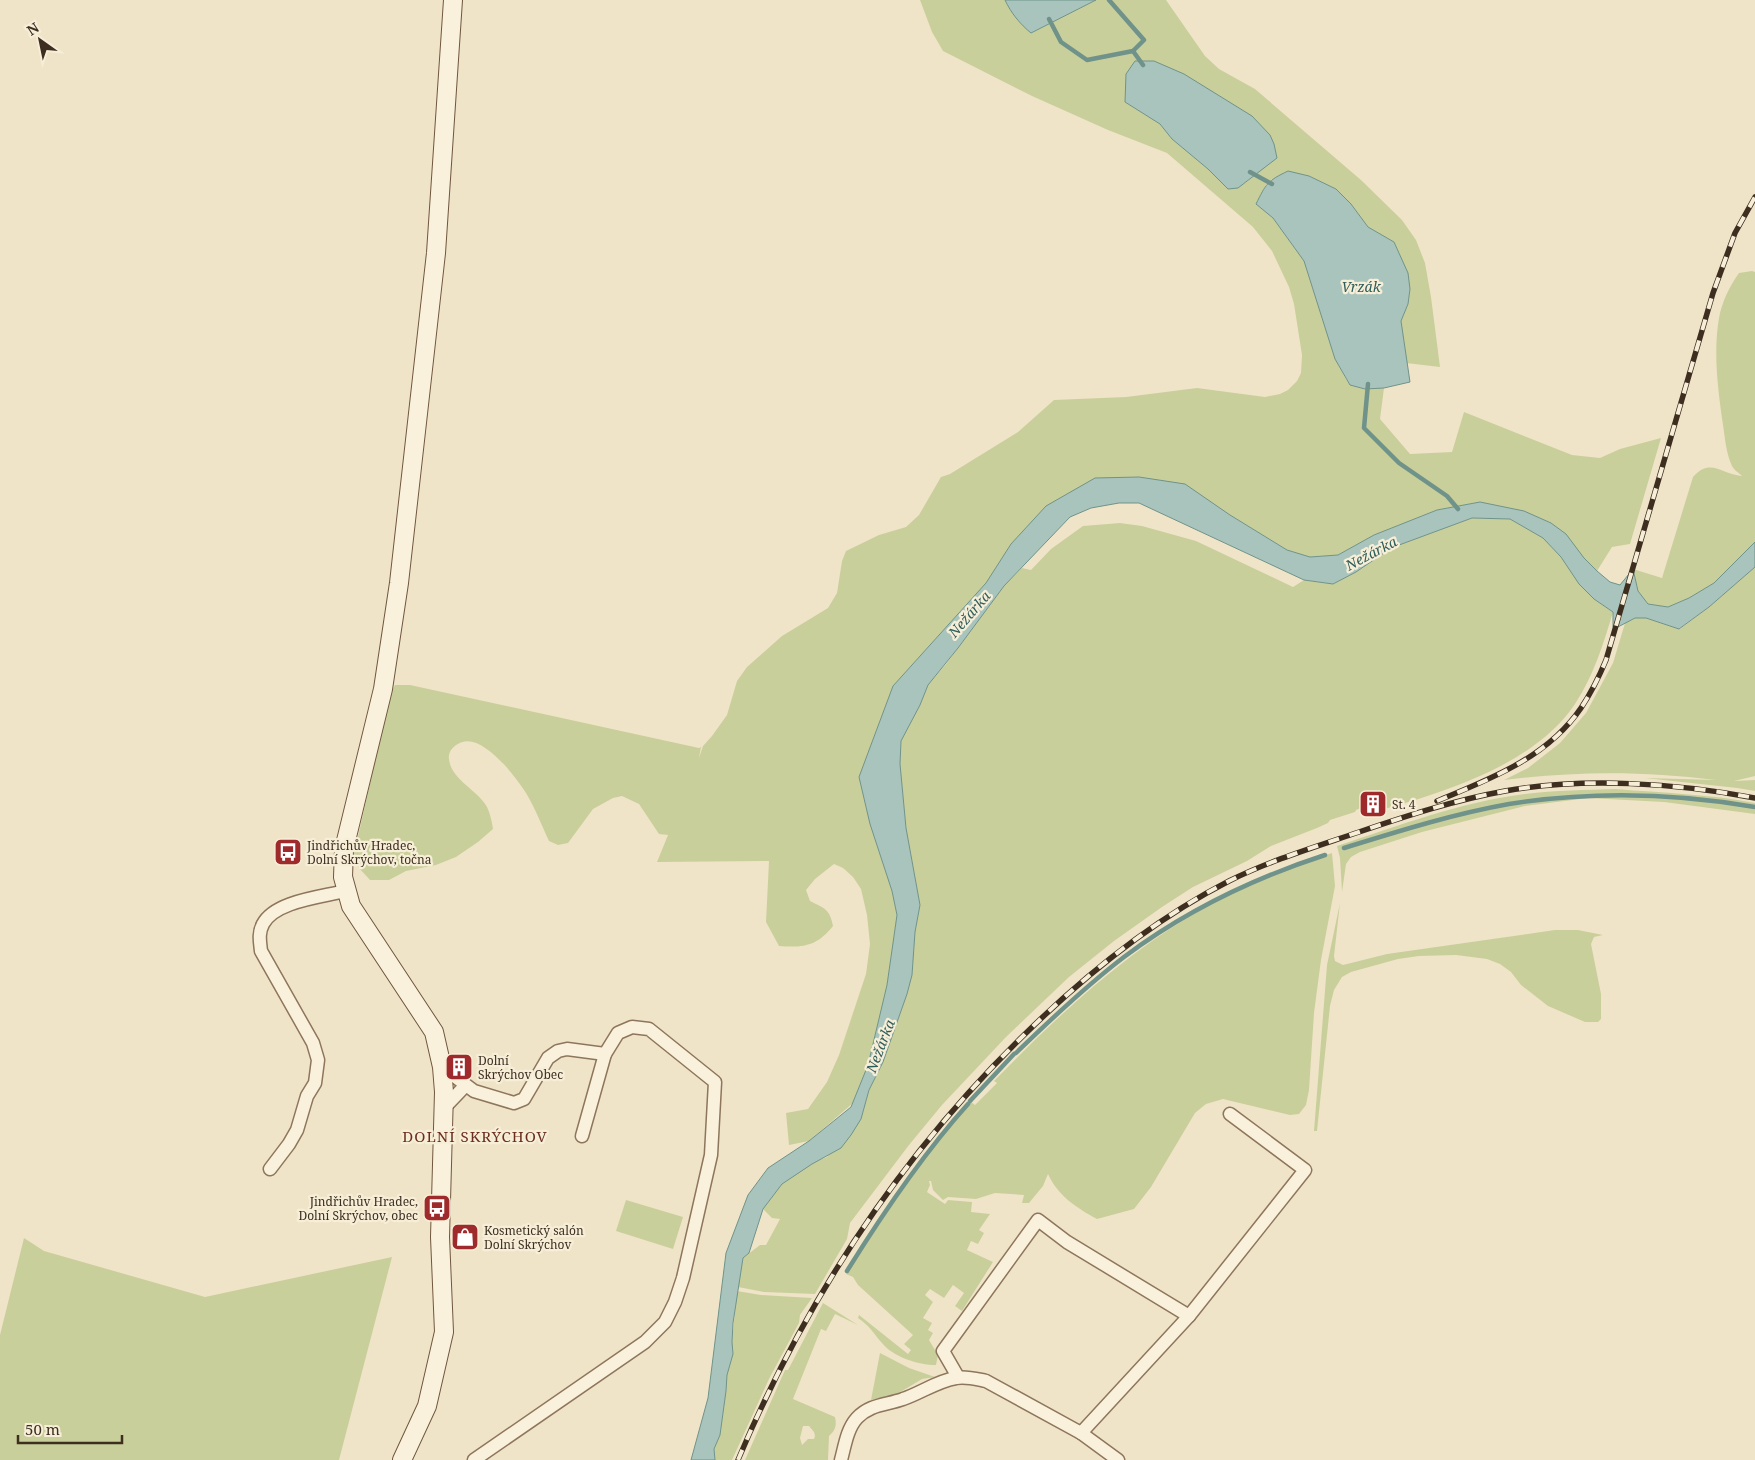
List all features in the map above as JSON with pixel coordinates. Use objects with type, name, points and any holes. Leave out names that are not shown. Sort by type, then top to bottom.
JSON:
[{"type":"street","points":[[402,1460],[427,1406],[444,1332],[440,1236],[444,1092],[442,1067],[434,1032],[350,906],[343,877],[344,849],[383,689],[399,583],[436,253],[453,0]]},
{"type":"street","points":[[270,1169],[297,1130],[306,1096],[315,1083],[318,1060],[313,1043],[261,951],[259,937],[262,924],[277,909],[346,891]]},
{"type":"street","points":[[474,1460],[645,1342],[665,1322],[675,1302],[683,1278],[711,1155],[715,1082],[649,1029],[632,1027],[618,1033],[605,1054],[582,1136]]},
{"type":"street","points":[[442,1067],[474,1091],[514,1103],[524,1099],[548,1058],[558,1050],[567,1049],[605,1054]]},
{"type":"street","points":[[443,1109],[465,1086]]},
{"type":"street","points":[[1081,1433],[1189,1316],[1305,1170],[1230,1114]]},
{"type":"street","points":[[958,1378],[943,1351],[1038,1220],[1067,1242],[1189,1316]]},
{"type":"street","points":[[841,1460],[850,1429],[858,1417],[870,1408],[902,1399],[943,1381],[958,1378],[986,1381],[1081,1433],[1118,1460]]},
{"type":"green space","points":[[920,0],[1005,0],[1016,18],[1031,32],[1096,0],[1166,0],[1205,56],[1219,69],[1255,89],[1361,180],[1402,220],[1416,240],[1425,263],[1440,367],[1406,363],[1401,321],[1408,304],[1410,289],[1394,242],[1368,227],[1351,204],[1336,189],[1309,176],[1272,179],[1266,185],[1257,204],[1273,218],[1304,261],[1335,359],[1346,379],[1350,385],[1365,389],[1384,388],[1380,419],[1410,454],[1452,452],[1464,412],[1572,455],[1600,458],[1620,449],[1661,438],[1630,544],[1612,547],[1597,571],[1584,558],[1480,502],[1437,510],[1374,535],[1338,555],[1310,557],[1287,550],[1230,515],[1139,477],[1011,544],[986,583],[893,686],[859,777],[870,824],[892,891],[897,915],[887,985],[868,1065],[853,1103],[809,1141],[789,1145],[786,1113],[808,1109],[827,1082],[839,1055],[866,974],[870,944],[867,915],[861,889],[853,877],[843,868],[834,864],[815,879],[806,890],[810,901],[828,912],[833,926],[815,942],[796,947],[779,946],[766,922],[769,861],[657,862],[668,835],[659,834],[639,804],[622,796],[613,798],[593,809],[568,843],[558,845],[549,841],[526,793],[514,776],[487,749],[467,741],[458,744],[451,750],[449,757],[451,766],[460,779],[478,795],[487,807],[493,829],[456,857],[436,865],[406,871],[389,880],[370,880],[358,867],[354,854],[391,692],[395,685],[410,685],[701,747],[699,758],[703,746],[727,715],[737,681],[747,667],[782,636],[828,608],[837,593],[842,561],[846,551],[879,535],[906,527],[919,515],[941,477],[950,474],[1018,432],[1054,400],[1126,397],[1197,388],[1265,397],[1288,390],[1297,381],[1301,373],[1302,355],[1294,304],[1289,287],[1272,251],[1253,227],[1167,153],[1108,130],[1032,96],[943,51],[932,32]],"holes":[[[1169,68],[1184,74],[1225,101],[1256,174],[1245,183],[1228,189],[1208,169],[1172,139],[1160,124],[1125,102]]]},
{"type":"green space","points":[[1755,272],[1755,542],[1714,583],[1689,598],[1668,607],[1648,604],[1638,591],[1633,569],[1662,578],[1693,477],[1705,468],[1717,469],[1742,476],[1732,466],[1726,446],[1718,385],[1716,345],[1720,312],[1729,289],[1739,273]]},
{"type":"green space","points":[[1472,518],[1510,519],[1543,538],[1561,557],[1579,584],[1594,599],[1613,612],[1602,648],[1588,682],[1575,704],[1557,726],[1535,745],[1483,775],[1425,797],[1370,813],[1365,813],[1363,807],[1355,812],[1330,820],[1328,823],[1317,828],[1271,846],[1247,861],[1193,887],[1162,907],[1114,941],[1069,977],[1006,1037],[942,1105],[850,1223],[847,1239],[815,1294],[764,1292],[738,1287],[743,1258],[760,1245],[766,1245],[780,1219],[772,1218],[763,1209],[782,1184],[812,1163],[827,1157],[861,1119],[869,1090],[883,1062],[912,975],[915,932],[920,905],[906,828],[900,764],[901,741],[928,685],[1004,586],[1022,568],[1031,570],[1051,549],[1083,526],[1120,523],[1142,526],[1196,541],[1293,587],[1304,580],[1333,584],[1356,572],[1391,548]]},
{"type":"green space","points":[[1755,567],[1755,776],[1734,781],[1755,780],[1755,791],[1645,778],[1716,780],[1662,775],[1610,773],[1504,780],[1528,768],[1560,743],[1586,713],[1613,663],[1625,623],[1635,618],[1646,618],[1680,629],[1709,607]]},
{"type":"green space","points":[[1616,789],[1703,796],[1755,803],[1755,814],[1664,802],[1588,798],[1525,806],[1422,832],[1360,852],[1351,857],[1346,864],[1342,892],[1340,858],[1337,846],[1453,809],[1501,798],[1570,790]]},
{"type":"green space","points":[[1332,853],[1335,886],[1321,960],[1314,1013],[1309,1090],[1306,1105],[1299,1114],[1290,1115],[1223,1099],[1206,1104],[1195,1113],[1151,1187],[1134,1209],[1097,1219],[1075,1206],[1063,1195],[1048,1174],[1043,1186],[1029,1203],[1022,1203],[1024,1195],[995,1193],[976,1199],[948,1197],[943,1200],[933,1190],[931,1181],[929,1181],[930,1185],[927,1192],[945,1204],[948,1200],[972,1202],[971,1212],[990,1214],[979,1230],[984,1233],[978,1244],[971,1241],[967,1250],[993,1262],[962,1311],[955,1306],[964,1293],[953,1285],[944,1298],[930,1289],[925,1295],[933,1302],[923,1318],[932,1323],[928,1330],[933,1333],[929,1340],[938,1355],[936,1365],[922,1364],[906,1359],[887,1348],[858,1318],[859,1315],[908,1354],[911,1350],[904,1344],[913,1335],[858,1285],[853,1277],[846,1274],[904,1184],[970,1101],[975,1105],[997,1083],[994,1081],[1044,1031],[1124,961],[1153,940],[1182,921],[1227,896],[1271,876]]},
{"type":"green space","points":[[1340,903],[1334,956],[1335,961],[1343,965],[1387,954],[1555,930],[1578,930],[1603,935],[1594,937],[1591,944],[1601,994],[1601,1019],[1598,1022],[1585,1022],[1548,1006],[1521,985],[1511,972],[1500,964],[1487,959],[1456,955],[1419,956],[1398,959],[1351,972],[1342,977],[1334,990],[1330,1006],[1317,1131],[1314,1131],[1327,965]]},
{"type":"green space","points":[[626,1200],[683,1217],[673,1249],[616,1231]]},
{"type":"green space","points":[[24,1238],[44,1251],[205,1297],[392,1257],[339,1460],[0,1460],[0,1335]]},
{"type":"green space","points":[[737,1291],[761,1295],[812,1298],[800,1315],[799,1323],[769,1379],[732,1460],[715,1460],[714,1449],[720,1435],[727,1375],[733,1354],[732,1342]]},
{"type":"green space","points":[[823,1303],[858,1325],[835,1314],[826,1331],[821,1329],[793,1399],[835,1417],[835,1428],[829,1436],[828,1460],[745,1460],[785,1370],[788,1370]],"holes":[[[803,1426],[809,1426],[814,1432],[814,1439],[808,1439],[802,1445],[800,1438]]]},
{"type":"green space","points":[[880,1353],[909,1368],[935,1377],[922,1379],[897,1394],[871,1400]]},
{"type":"water","points":[[1005,0],[1096,0],[1031,33],[1016,18]]},
{"type":"water","points":[[1135,61],[1154,61],[1184,74],[1252,116],[1270,135],[1277,158],[1238,188],[1228,189],[1208,169],[1172,139],[1160,124],[1125,102],[1126,74]]},
{"type":"water","name":"Vrzák","points":[[1288,171],[1309,176],[1336,189],[1351,204],[1368,227],[1394,242],[1408,273],[1410,289],[1408,304],[1401,321],[1410,382],[1384,388],[1365,389],[1350,385],[1335,359],[1304,261],[1273,218],[1256,204],[1268,184]]},
{"type":"water","name":"Nežárka","points":[[1139,477],[1185,484],[1230,515],[1287,550],[1310,557],[1338,555],[1374,535],[1437,510],[1480,502],[1524,511],[1551,523],[1566,534],[1584,558],[1610,582],[1620,585],[1633,569],[1638,591],[1648,604],[1668,607],[1689,598],[1714,583],[1755,542],[1755,567],[1709,607],[1679,629],[1646,618],[1635,618],[1616,628],[1613,627],[1613,612],[1594,599],[1579,584],[1561,557],[1543,538],[1510,519],[1472,518],[1391,548],[1356,572],[1333,584],[1304,580],[1139,503],[1119,503],[1091,508],[1070,517],[1004,586],[928,685],[901,741],[900,764],[906,828],[920,905],[915,932],[912,975],[907,994],[883,1062],[869,1090],[861,1119],[851,1135],[841,1148],[782,1184],[763,1209],[749,1253],[743,1258],[733,1323],[733,1354],[727,1375],[720,1435],[714,1449],[715,1460],[691,1460],[708,1398],[726,1253],[748,1195],[768,1168],[809,1141],[851,1107],[868,1065],[887,985],[897,915],[892,891],[870,824],[859,777],[893,686],[986,583],[1011,544],[1046,506],[1095,478]]},
{"type":"waterway","points":[[1109,0],[1144,40],[1133,51],[1143,65]]},
{"type":"waterway","points":[[1049,19],[1061,42],[1087,60],[1133,51]]},
{"type":"waterway","points":[[1250,172],[1272,184]]},
{"type":"waterway","points":[[1368,384],[1364,428],[1399,463],[1447,496],[1458,509]]},
{"type":"waterway","points":[[1344,848],[1467,813],[1540,800],[1632,795],[1663,796],[1755,807]]},
{"type":"waterway","points":[[1016,1053],[1096,979],[1171,925],[1220,898],[1272,874],[1325,855]]},
{"type":"waterway","points":[[970,1101],[1014,1054]]},
{"type":"waterway","points":[[847,1271],[904,1185],[935,1143],[968,1104]]},
{"type":"railway","points":[[1437,801],[1497,775],[1534,754],[1552,741],[1581,708],[1595,685],[1606,660],[1713,293],[1735,233],[1755,197]]},
{"type":"railway","points":[[738,1460],[764,1401],[825,1288],[860,1233],[936,1130],[979,1081],[1071,991],[1121,950],[1173,913],[1229,881],[1277,860],[1413,814],[1505,791],[1567,784],[1598,783],[1694,789],[1755,798]]},
{"type":"place","name":"St. 4","points":[[1373,804]]},
{"type":"place","name":"Jindřichův Hradec, Dolní Skrýchov, točna","points":[[288,852]]},
{"type":"place","name":"Dolní Skrýchov Obec","points":[[459,1067]]},
{"type":"place","name":"Jindřichův Hradec, Dolní Skrýchov, obec","points":[[437,1208]]},
{"type":"place","name":"Kosmetický salón Dolní Skrýchov","points":[[465,1237]]},
{"type":"district","name":"DOLNÍ SKRÝCHOV","points":[[475,1136]]}]
